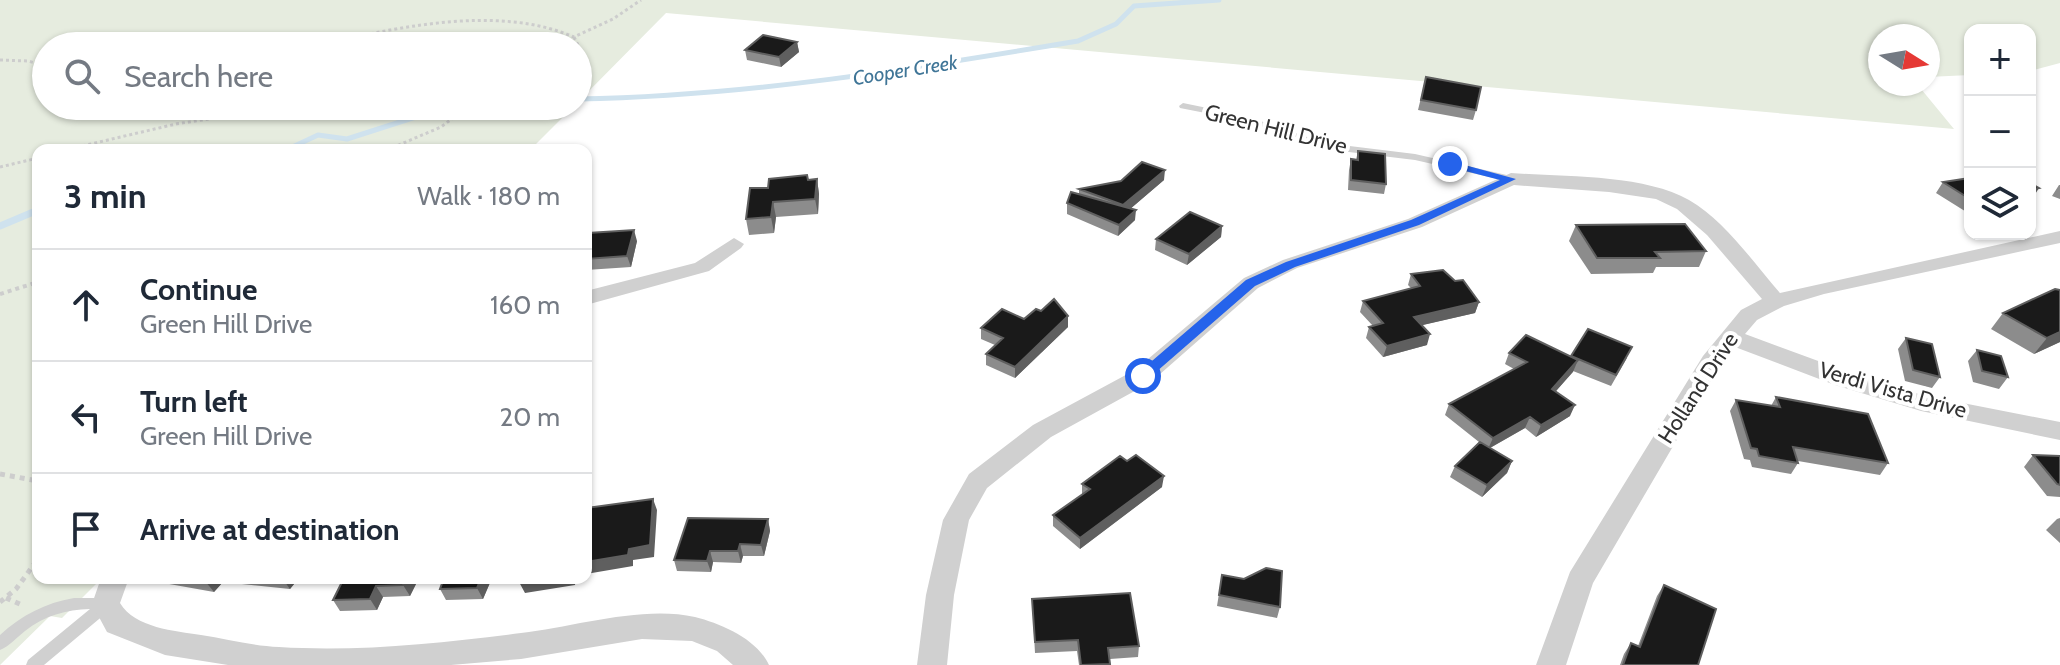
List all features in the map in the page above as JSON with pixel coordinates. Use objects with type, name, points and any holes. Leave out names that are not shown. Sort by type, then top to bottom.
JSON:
[{"type":"street","name":"Green Hill Drive","points":[[932,665],[940,595],[956,520],[978,481],[1042,431],[1143,376],[1251,283],[1290,264],[1415,223],[1511,179],[1641,190],[1684,205],[1714,231],[1776,301]]},
{"type":"street","name":"Holland Drive","points":[[1551,665],[1580,580],[1711,361],[1749,315],[1776,301],[1821,288],[2060,237]]},
{"type":"street","points":[[592,296],[702,267],[734,244]]},
{"type":"street","name":"Verdi Vista Drive","points":[[1730,337],[1843,379],[1921,403],[2060,431]]},
{"type":"street","points":[[111,591],[117,623],[165,642],[276,660],[341,662],[512,656],[642,627],[693,629],[727,642],[754,665]]},
{"type":"lane","name":"Green Hill Drive","points":[[1183,106],[1243,118],[1324,146],[1415,157],[1511,179]]},
{"type":"lane","points":[[0,644],[37,614],[111,591]]},
{"type":"lane","points":[[33,665],[111,591]]},
{"type":"path","points":[[585,32],[613,19],[641,0]]},
{"type":"path","points":[[389,32],[485,22],[556,27],[565,32]]},
{"type":"path","points":[[0,60],[32,62]]},
{"type":"path","points":[[91,144],[202,120]]},
{"type":"path","points":[[399,144],[456,120]]},
{"type":"path","points":[[0,167],[32,159]]},
{"type":"path","points":[[0,294],[32,284]]},
{"type":"path","points":[[0,474],[32,478]]},
{"type":"path","points":[[0,602],[16,589],[32,567]]},
{"type":"shaded area","points":[[0,0],[2060,0],[2060,63],[2036,69],[2036,24],[1964,24],[1964,75],[1940,76],[1940,24],[1868,24],[1868,96],[1927,96],[1954,129],[666,13],[592,88],[592,32],[32,32],[32,120],[560,120],[536,144],[32,144],[32,584],[96,584],[62,618],[50,616],[0,665]]},
{"type":"building","points":[[763,35],[797,42],[779,57],[745,50]]},
{"type":"building","points":[[1426,77],[1481,87],[1476,110],[1421,100]]},
{"type":"building","points":[[1358,151],[1385,154],[1386,184],[1351,180],[1351,159],[1358,160]]},
{"type":"building","points":[[1142,162],[1165,170],[1123,205],[1079,189],[1121,181]]},
{"type":"building","points":[[807,175],[808,180],[817,179],[815,199],[773,202],[771,217],[746,219],[750,188],[768,188],[769,179]]},
{"type":"building","points":[[1964,179],[1964,195],[1943,182]]},
{"type":"building","points":[[1071,192],[1136,210],[1119,225],[1067,203]]},
{"type":"building","points":[[1190,212],[1222,226],[1189,254],[1156,239]]},
{"type":"building","points":[[1685,224],[1706,251],[1655,252],[1660,258],[1597,258],[1576,225]]},
{"type":"building","points":[[634,230],[627,256],[592,259],[592,233]]},
{"type":"building","points":[[1443,270],[1455,281],[1463,280],[1479,302],[1414,317],[1430,334],[1387,346],[1369,327],[1383,323],[1363,301],[1420,286],[1411,274]]},
{"type":"building","points":[[2055,289],[2060,290],[2060,332],[2047,338],[2003,313]]},
{"type":"building","points":[[1054,299],[1068,316],[1015,367],[986,354],[1003,338],[981,328],[1002,309],[1024,319],[1036,309],[1041,311]]},
{"type":"building","points":[[1588,329],[1632,347],[1616,375],[1571,356]]},
{"type":"building","points":[[1526,335],[1578,360],[1552,389],[1575,405],[1541,425],[1530,417],[1493,438],[1449,404],[1527,362],[1509,353]]},
{"type":"building","points":[[1906,338],[1932,344],[1940,377],[1913,370]]},
{"type":"building","points":[[1977,350],[2001,356],[2008,377],[1982,371]]},
{"type":"building","points":[[1776,397],[1868,414],[1888,463],[1793,447],[1798,463],[1759,456],[1757,449],[1751,448],[1736,400],[1780,407]]},
{"type":"building","points":[[1480,442],[1512,461],[1487,485],[1455,466]]},
{"type":"building","points":[[1136,455],[1164,476],[1080,538],[1053,515],[1090,489],[1082,484],[1120,456],[1127,461]]},
{"type":"building","points":[[2033,455],[2060,456],[2060,485],[2057,484]]},
{"type":"building","points":[[653,499],[650,545],[629,549],[628,555],[592,561],[592,507]]},
{"type":"building","points":[[688,518],[768,519],[761,545],[740,544],[738,551],[710,551],[707,561],[674,560]]},
{"type":"building","points":[[1266,568],[1282,571],[1280,607],[1219,595],[1222,575],[1244,579]]},
{"type":"building","points":[[341,584],[403,584],[376,586],[370,599],[333,600]]},
{"type":"building","points":[[442,584],[479,584],[477,588],[440,589]]},
{"type":"building","points":[[1664,585],[1716,609],[1698,665],[1623,665],[1631,643],[1640,647]]},
{"type":"building","points":[[1130,593],[1139,646],[1108,648],[1110,664],[1081,665],[1078,640],[1035,642],[1032,599]]},
{"type":"waterway","name":"Cooper Creek","points":[[592,99],[767,87],[954,61],[1078,41],[1116,24],[1134,6],[1219,0]]},
{"type":"waterway","name":"Cooper Creek","points":[[299,144],[318,135],[347,139],[406,120]]},
{"type":"waterway","name":"Cooper Creek","points":[[0,226],[32,213]]},
{"type":"route","points":[[1143,376],[1251,283],[1290,264],[1415,223],[1511,179],[1450,164]]}]
